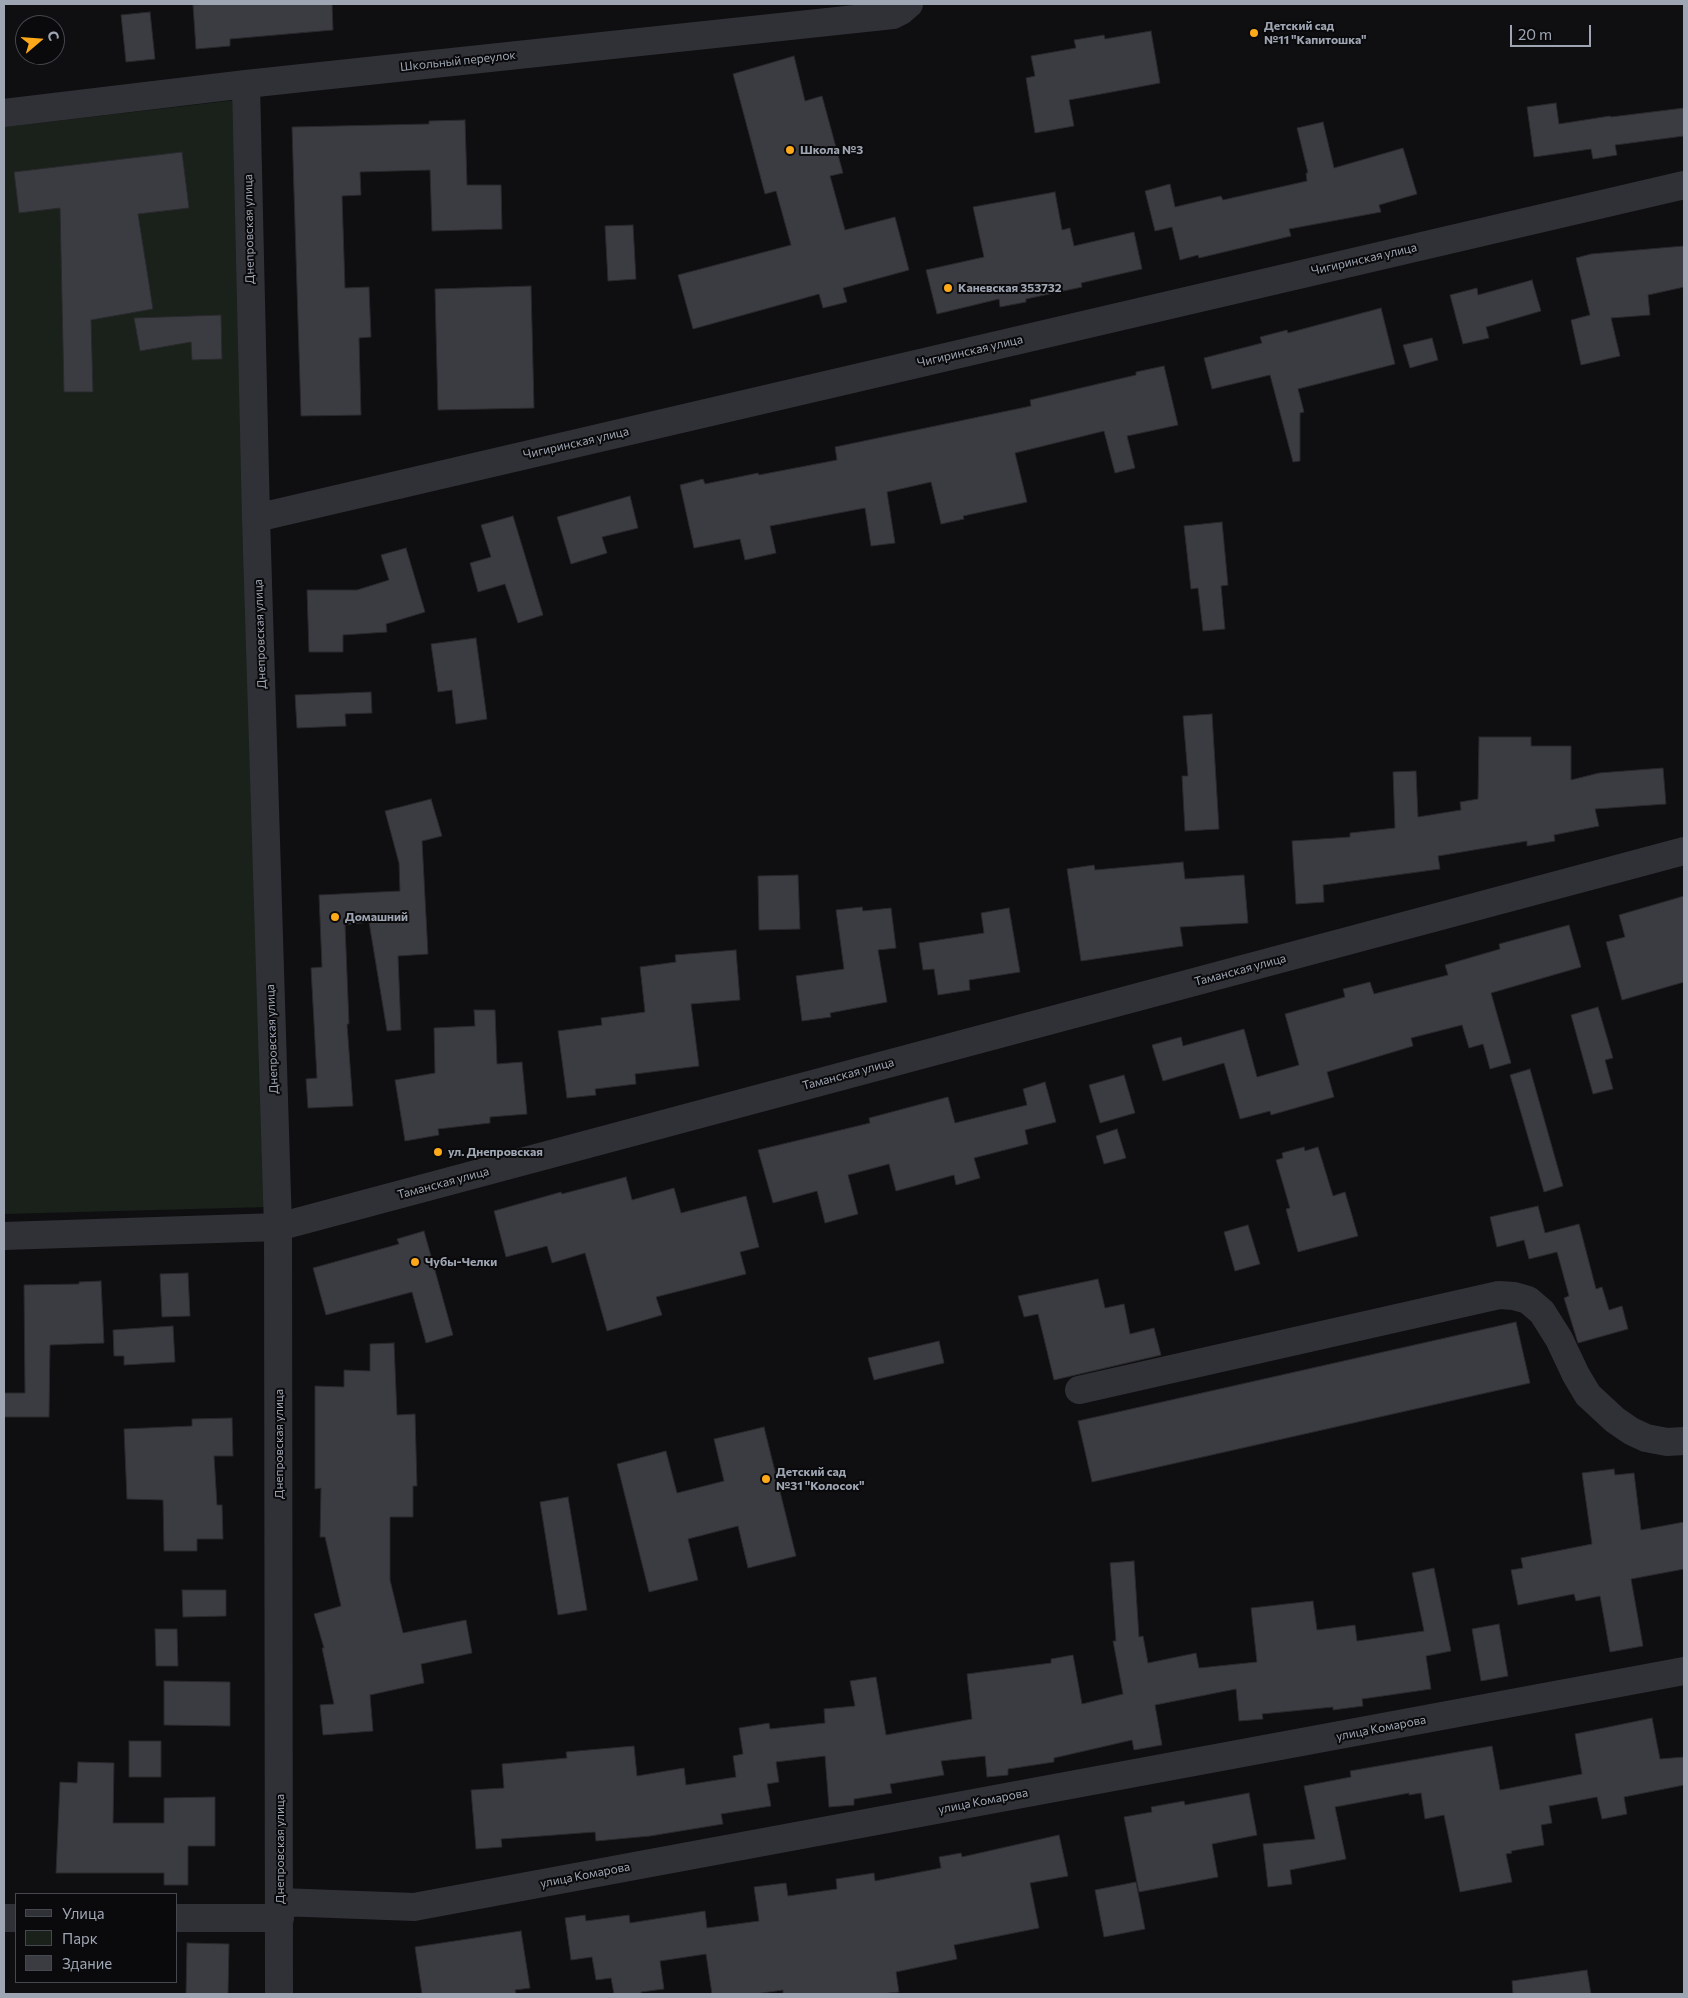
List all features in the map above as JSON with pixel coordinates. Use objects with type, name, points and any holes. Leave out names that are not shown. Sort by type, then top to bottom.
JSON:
[{"type":"street","name":"Школьный переулок","points":[[4,113],[246,84],[893,15],[909,4]]},
{"type":"street","name":"Днепровская улица","points":[[246,84],[256,518],[278,1227],[279,1994]]},
{"type":"street","name":"Чигиринская улица","points":[[256,518],[1684,184]]},
{"type":"street","name":"Таманская улица","points":[[4,1236],[278,1227],[1684,851]]},
{"type":"street","points":[[1080,1390],[1499,1295],[1507,1295],[1528,1300],[1542,1312],[1559,1339],[1588,1395],[1615,1420],[1630,1432],[1646,1438],[1667,1442],[1684,1441]]},
{"type":"street","name":"улица Комарова","points":[[178,1918],[280,1910],[414,1907],[1684,1671]]},
{"type":"green space","points":[[236,100],[268,1207],[4,1214],[4,127]]},
{"type":"building","points":[[332,4],[333,30],[230,39],[230,46],[196,49],[193,5]]},
{"type":"building","points":[[150,12],[155,59],[126,62],[121,15]]},
{"type":"building","points":[[1151,31],[1160,83],[1069,100],[1074,126],[1035,133],[1026,78],[1035,76],[1031,56],[1076,48],[1074,40],[1104,35],[1105,39]]},
{"type":"building","points":[[794,56],[805,101],[822,96],[843,173],[830,176],[845,230],[895,217],[909,270],[843,288],[847,302],[823,308],[819,294],[693,329],[678,275],[791,245],[776,191],[765,194],[733,74]]},
{"type":"building","points":[[1556,103],[1559,124],[1684,108],[1684,136],[1615,145],[1617,155],[1593,159],[1591,149],[1534,157],[1527,107]]},
{"type":"building","points":[[465,120],[467,185],[501,185],[502,229],[432,231],[430,170],[360,172],[361,195],[342,196],[345,288],[369,287],[371,337],[359,338],[361,415],[301,416],[292,127],[429,124],[429,121]]},
{"type":"building","points":[[1323,122],[1334,168],[1403,148],[1417,194],[1379,205],[1381,212],[1289,229],[1291,236],[1199,258],[1198,255],[1180,260],[1172,227],[1155,231],[1145,191],[1170,184],[1175,207],[1221,196],[1223,200],[1307,181],[1306,173],[1308,173],[1297,128]]},
{"type":"building","points":[[182,152],[189,208],[138,214],[153,309],[91,320],[93,392],[64,392],[60,208],[19,213],[14,172]]},
{"type":"building","points":[[1055,192],[1062,230],[1070,228],[1074,246],[1134,232],[1142,269],[1081,283],[1082,287],[1026,299],[1026,302],[1000,307],[999,299],[937,314],[926,270],[984,257],[973,207]]},
{"type":"building","points":[[633,225],[636,279],[608,281],[605,226]]},
{"type":"building","points":[[1684,246],[1684,287],[1648,295],[1650,315],[1611,318],[1620,356],[1581,365],[1571,320],[1590,315],[1576,258],[1591,254]]},
{"type":"building","points":[[1532,280],[1541,311],[1486,327],[1489,338],[1463,344],[1450,295],[1477,288],[1478,295]]},
{"type":"building","points":[[531,286],[534,408],[438,410],[435,289]]},
{"type":"building","points":[[1381,308],[1395,364],[1298,389],[1304,412],[1300,413],[1300,461],[1293,462],[1270,375],[1212,389],[1204,358],[1262,343],[1260,337],[1287,330],[1288,333]]},
{"type":"building","points":[[221,315],[222,359],[192,360],[191,342],[140,351],[134,318]]},
{"type":"building","points":[[1432,338],[1438,360],[1410,368],[1403,345]]},
{"type":"building","points":[[1164,366],[1178,425],[1127,436],[1135,468],[1115,473],[1104,431],[1015,453],[1027,502],[963,516],[964,519],[941,524],[931,482],[887,492],[895,543],[871,546],[865,508],[770,526],[776,553],[745,560],[740,539],[694,548],[680,485],[703,479],[705,484],[837,460],[835,447],[1031,406],[1030,400],[1136,375],[1136,372]]},
{"type":"building","points":[[630,496],[638,528],[602,537],[607,553],[571,564],[557,517]]},
{"type":"building","points":[[513,516],[543,615],[518,623],[505,584],[478,592],[470,563],[491,557],[481,525]]},
{"type":"building","points":[[1222,522],[1228,585],[1221,586],[1225,629],[1203,631],[1198,588],[1191,589],[1184,526]]},
{"type":"building","points":[[406,548],[425,612],[386,624],[387,632],[343,635],[343,652],[309,652],[307,590],[357,590],[389,580],[381,555]]},
{"type":"building","points":[[476,638],[487,719],[456,724],[452,690],[438,692],[431,644]]},
{"type":"building","points":[[371,692],[372,713],[345,714],[346,726],[297,728],[295,695]]},
{"type":"building","points":[[1212,714],[1219,829],[1185,831],[1182,776],[1188,776],[1183,716]]},
{"type":"building","points":[[1479,737],[1531,737],[1531,746],[1571,746],[1571,780],[1599,773],[1663,768],[1666,804],[1595,809],[1599,826],[1554,835],[1555,841],[1527,846],[1527,841],[1438,856],[1440,869],[1323,885],[1324,902],[1296,904],[1292,841],[1350,837],[1350,833],[1395,828],[1393,772],[1416,771],[1418,817],[1461,810],[1460,802],[1478,799]]},
{"type":"building","points":[[431,799],[442,836],[422,841],[428,954],[398,956],[401,1030],[387,1031],[369,922],[345,925],[349,1024],[347,1024],[353,1106],[308,1108],[306,1079],[317,1078],[311,968],[322,967],[319,895],[400,891],[399,863],[385,811]]},
{"type":"building","points":[[1183,862],[1185,879],[1244,875],[1248,923],[1180,927],[1183,946],[1081,961],[1067,869],[1094,865],[1095,870]]},
{"type":"building","points":[[798,875],[800,929],[759,930],[758,876]]},
{"type":"building","points":[[1684,896],[1684,982],[1622,1000],[1606,942],[1625,937],[1619,915]]},
{"type":"building","points":[[862,907],[863,911],[891,908],[896,948],[878,950],[887,1002],[830,1013],[831,1017],[802,1021],[796,976],[844,969],[836,910]]},
{"type":"building","points":[[1009,908],[1020,972],[969,980],[970,990],[938,995],[934,969],[923,970],[919,943],[984,933],[981,913]]},
{"type":"building","points":[[1569,925],[1581,967],[1491,993],[1511,1063],[1490,1069],[1483,1044],[1469,1048],[1462,1025],[1411,1038],[1413,1046],[1327,1072],[1334,1097],[1271,1115],[1270,1111],[1240,1119],[1224,1063],[1163,1081],[1152,1045],[1181,1037],[1183,1046],[1244,1029],[1257,1077],[1299,1065],[1285,1014],[1345,997],[1343,989],[1370,982],[1374,994],[1448,975],[1445,965],[1500,949],[1499,944]]},
{"type":"building","points":[[736,950],[740,1000],[691,1004],[699,1066],[635,1074],[636,1084],[595,1089],[596,1095],[567,1098],[558,1031],[602,1025],[601,1018],[645,1012],[640,967],[676,962],[675,955]]},
{"type":"building","points":[[1598,1007],[1613,1058],[1605,1060],[1613,1089],[1593,1094],[1571,1015]]},
{"type":"building","points":[[474,1010],[495,1010],[497,1064],[522,1062],[527,1114],[490,1117],[490,1123],[438,1129],[439,1135],[405,1141],[395,1080],[435,1073],[434,1028],[475,1026]]},
{"type":"building","points":[[1530,1069],[1563,1186],[1544,1192],[1510,1075]]},
{"type":"building","points":[[1124,1075],[1135,1113],[1100,1123],[1089,1085]]},
{"type":"building","points":[[1045,1082],[1056,1122],[1025,1130],[1028,1144],[974,1158],[980,1178],[956,1185],[954,1175],[896,1191],[889,1164],[848,1175],[858,1214],[825,1223],[817,1191],[773,1203],[758,1150],[870,1123],[869,1118],[948,1097],[955,1123],[1027,1105],[1023,1089]]},
{"type":"building","points":[[1117,1129],[1126,1158],[1104,1164],[1096,1136]]},
{"type":"building","points":[[1304,1147],[1305,1151],[1318,1147],[1333,1196],[1345,1192],[1358,1236],[1298,1252],[1286,1209],[1290,1208],[1276,1160],[1283,1158],[1282,1153]]},
{"type":"building","points":[[626,1177],[632,1200],[674,1188],[681,1213],[746,1196],[759,1247],[740,1252],[746,1274],[656,1297],[662,1315],[607,1331],[585,1253],[552,1263],[547,1246],[506,1257],[494,1211],[561,1192],[562,1194]]},
{"type":"building","points":[[1538,1206],[1545,1233],[1579,1224],[1596,1289],[1602,1287],[1609,1310],[1622,1306],[1628,1329],[1578,1343],[1564,1298],[1569,1296],[1557,1252],[1529,1259],[1524,1240],[1497,1247],[1490,1217]]},
{"type":"building","points":[[1248,1225],[1260,1264],[1235,1271],[1224,1232]]},
{"type":"building","points":[[424,1231],[453,1335],[426,1343],[412,1292],[326,1315],[313,1268],[399,1244],[397,1239]]},
{"type":"building","points":[[188,1273],[190,1316],[162,1317],[160,1274]]},
{"type":"building","points":[[1098,1279],[1105,1308],[1124,1304],[1130,1334],[1154,1328],[1161,1355],[1054,1380],[1038,1314],[1024,1317],[1018,1296]]},
{"type":"building","points":[[101,1281],[104,1343],[50,1345],[49,1417],[4,1417],[4,1393],[25,1393],[24,1285],[79,1284],[79,1282]]},
{"type":"building","points":[[1516,1322],[1530,1383],[1092,1482],[1078,1421]]},
{"type":"building","points":[[173,1326],[175,1362],[124,1365],[124,1356],[114,1356],[113,1330]]},
{"type":"building","points":[[939,1341],[944,1363],[874,1380],[868,1358]]},
{"type":"building","points":[[394,1343],[397,1415],[415,1414],[417,1486],[413,1486],[413,1517],[390,1517],[390,1580],[403,1633],[466,1620],[472,1653],[421,1664],[424,1683],[370,1695],[373,1731],[323,1735],[320,1705],[334,1704],[322,1648],[324,1648],[314,1614],[341,1606],[325,1537],[320,1537],[321,1488],[315,1489],[315,1386],[344,1387],[344,1370],[370,1371],[370,1344]]},
{"type":"building","points":[[232,1418],[233,1456],[214,1456],[217,1505],[222,1505],[223,1539],[197,1539],[197,1551],[164,1551],[163,1500],[127,1499],[124,1429],[192,1426],[192,1419]]},
{"type":"building","points":[[764,1427],[796,1556],[748,1568],[738,1526],[688,1539],[698,1580],[649,1592],[617,1464],[666,1451],[677,1493],[724,1481],[714,1439]]},
{"type":"building","points":[[1614,1469],[1615,1475],[1634,1473],[1641,1530],[1684,1522],[1684,1569],[1631,1579],[1643,1646],[1610,1652],[1600,1596],[1576,1601],[1574,1594],[1518,1605],[1511,1570],[1523,1568],[1521,1558],[1592,1544],[1582,1473]]},
{"type":"building","points":[[568,1497],[587,1610],[558,1615],[540,1502]]},
{"type":"building","points":[[1134,1561],[1139,1637],[1143,1636],[1148,1663],[1196,1653],[1199,1668],[1257,1662],[1251,1608],[1313,1601],[1317,1630],[1355,1625],[1357,1641],[1424,1631],[1412,1573],[1434,1568],[1451,1651],[1426,1656],[1431,1689],[1362,1699],[1363,1706],[1333,1710],[1333,1707],[1262,1714],[1263,1719],[1239,1721],[1236,1689],[1155,1705],[1162,1745],[1134,1750],[1132,1740],[1054,1758],[1054,1762],[1008,1769],[1008,1775],[987,1777],[985,1756],[941,1761],[944,1775],[890,1784],[892,1793],[854,1799],[854,1805],[829,1807],[825,1756],[776,1762],[779,1782],[767,1784],[771,1806],[721,1814],[723,1824],[650,1836],[596,1841],[595,1832],[501,1839],[502,1847],[476,1849],[471,1790],[504,1788],[502,1764],[567,1758],[566,1752],[634,1746],[637,1776],[684,1768],[686,1785],[736,1777],[733,1756],[743,1754],[739,1728],[769,1723],[770,1729],[825,1723],[824,1709],[855,1706],[850,1681],[876,1677],[886,1735],[972,1719],[967,1674],[1051,1663],[1051,1659],[1073,1655],[1082,1704],[1123,1694],[1113,1641],[1116,1641],[1110,1563]]},
{"type":"building","points":[[182,1590],[226,1590],[226,1616],[183,1617]]},
{"type":"building","points":[[1499,1624],[1508,1676],[1481,1681],[1472,1629]]},
{"type":"building","points":[[155,1629],[177,1629],[178,1666],[156,1666]]},
{"type":"building","points":[[164,1681],[230,1682],[230,1726],[164,1725]]},
{"type":"building","points":[[1652,1718],[1660,1759],[1684,1757],[1684,1785],[1624,1797],[1627,1814],[1602,1819],[1597,1797],[1549,1806],[1552,1823],[1541,1825],[1544,1845],[1511,1851],[1512,1853],[1506,1854],[1512,1882],[1460,1892],[1444,1815],[1425,1819],[1421,1793],[1409,1795],[1409,1793],[1335,1807],[1346,1859],[1290,1870],[1292,1884],[1268,1887],[1263,1844],[1315,1839],[1304,1786],[1351,1777],[1350,1771],[1492,1746],[1500,1790],[1582,1774],[1575,1734]]},
{"type":"building","points":[[129,1741],[161,1741],[161,1777],[129,1777]]},
{"type":"building","points":[[78,1762],[114,1763],[113,1823],[164,1823],[164,1798],[215,1797],[215,1846],[188,1846],[188,1885],[164,1885],[164,1873],[56,1873],[60,1782],[77,1783]]},
{"type":"building","points":[[1249,1793],[1257,1835],[1212,1844],[1218,1877],[1139,1892],[1124,1817],[1152,1812],[1151,1807],[1184,1801],[1185,1805]]},
{"type":"building","points":[[1059,1835],[1068,1876],[1030,1883],[1039,1928],[954,1945],[957,1959],[896,1972],[899,1992],[881,1994],[783,1994],[783,1990],[755,1994],[712,1994],[706,1954],[660,1961],[664,1989],[641,1992],[641,1994],[614,1994],[611,1978],[596,1980],[592,1957],[571,1960],[565,1918],[585,1915],[586,1921],[629,1915],[630,1923],[705,1911],[707,1928],[759,1921],[754,1887],[786,1883],[788,1896],[837,1889],[836,1879],[874,1873],[875,1881],[941,1868],[939,1857],[961,1853],[962,1857]]},
{"type":"building","points":[[1136,1882],[1145,1929],[1104,1937],[1095,1890]]},
{"type":"building","points":[[521,1931],[530,1988],[515,1990],[516,1994],[422,1994],[415,1947]]},
{"type":"building","points":[[187,1943],[229,1944],[228,1994],[186,1994]]},
{"type":"building","points":[[1587,1970],[1591,1994],[1513,1994],[1512,1981]]},
{"type":"place","name":"Детский сад №11 \"Капитошка\"","points":[[1254,33]]},
{"type":"place","name":"Школа №3","points":[[790,150]]},
{"type":"place","name":"Каневская 353732","points":[[948,288]]},
{"type":"place","name":"Домашний","points":[[335,917]]},
{"type":"place","name":"ул. Днепровская","points":[[438,1152]]},
{"type":"place","name":"Чубы-Челки","points":[[415,1262]]},
{"type":"place","name":"Детский сад №31 \"Колосок\"","points":[[766,1479]]}]
